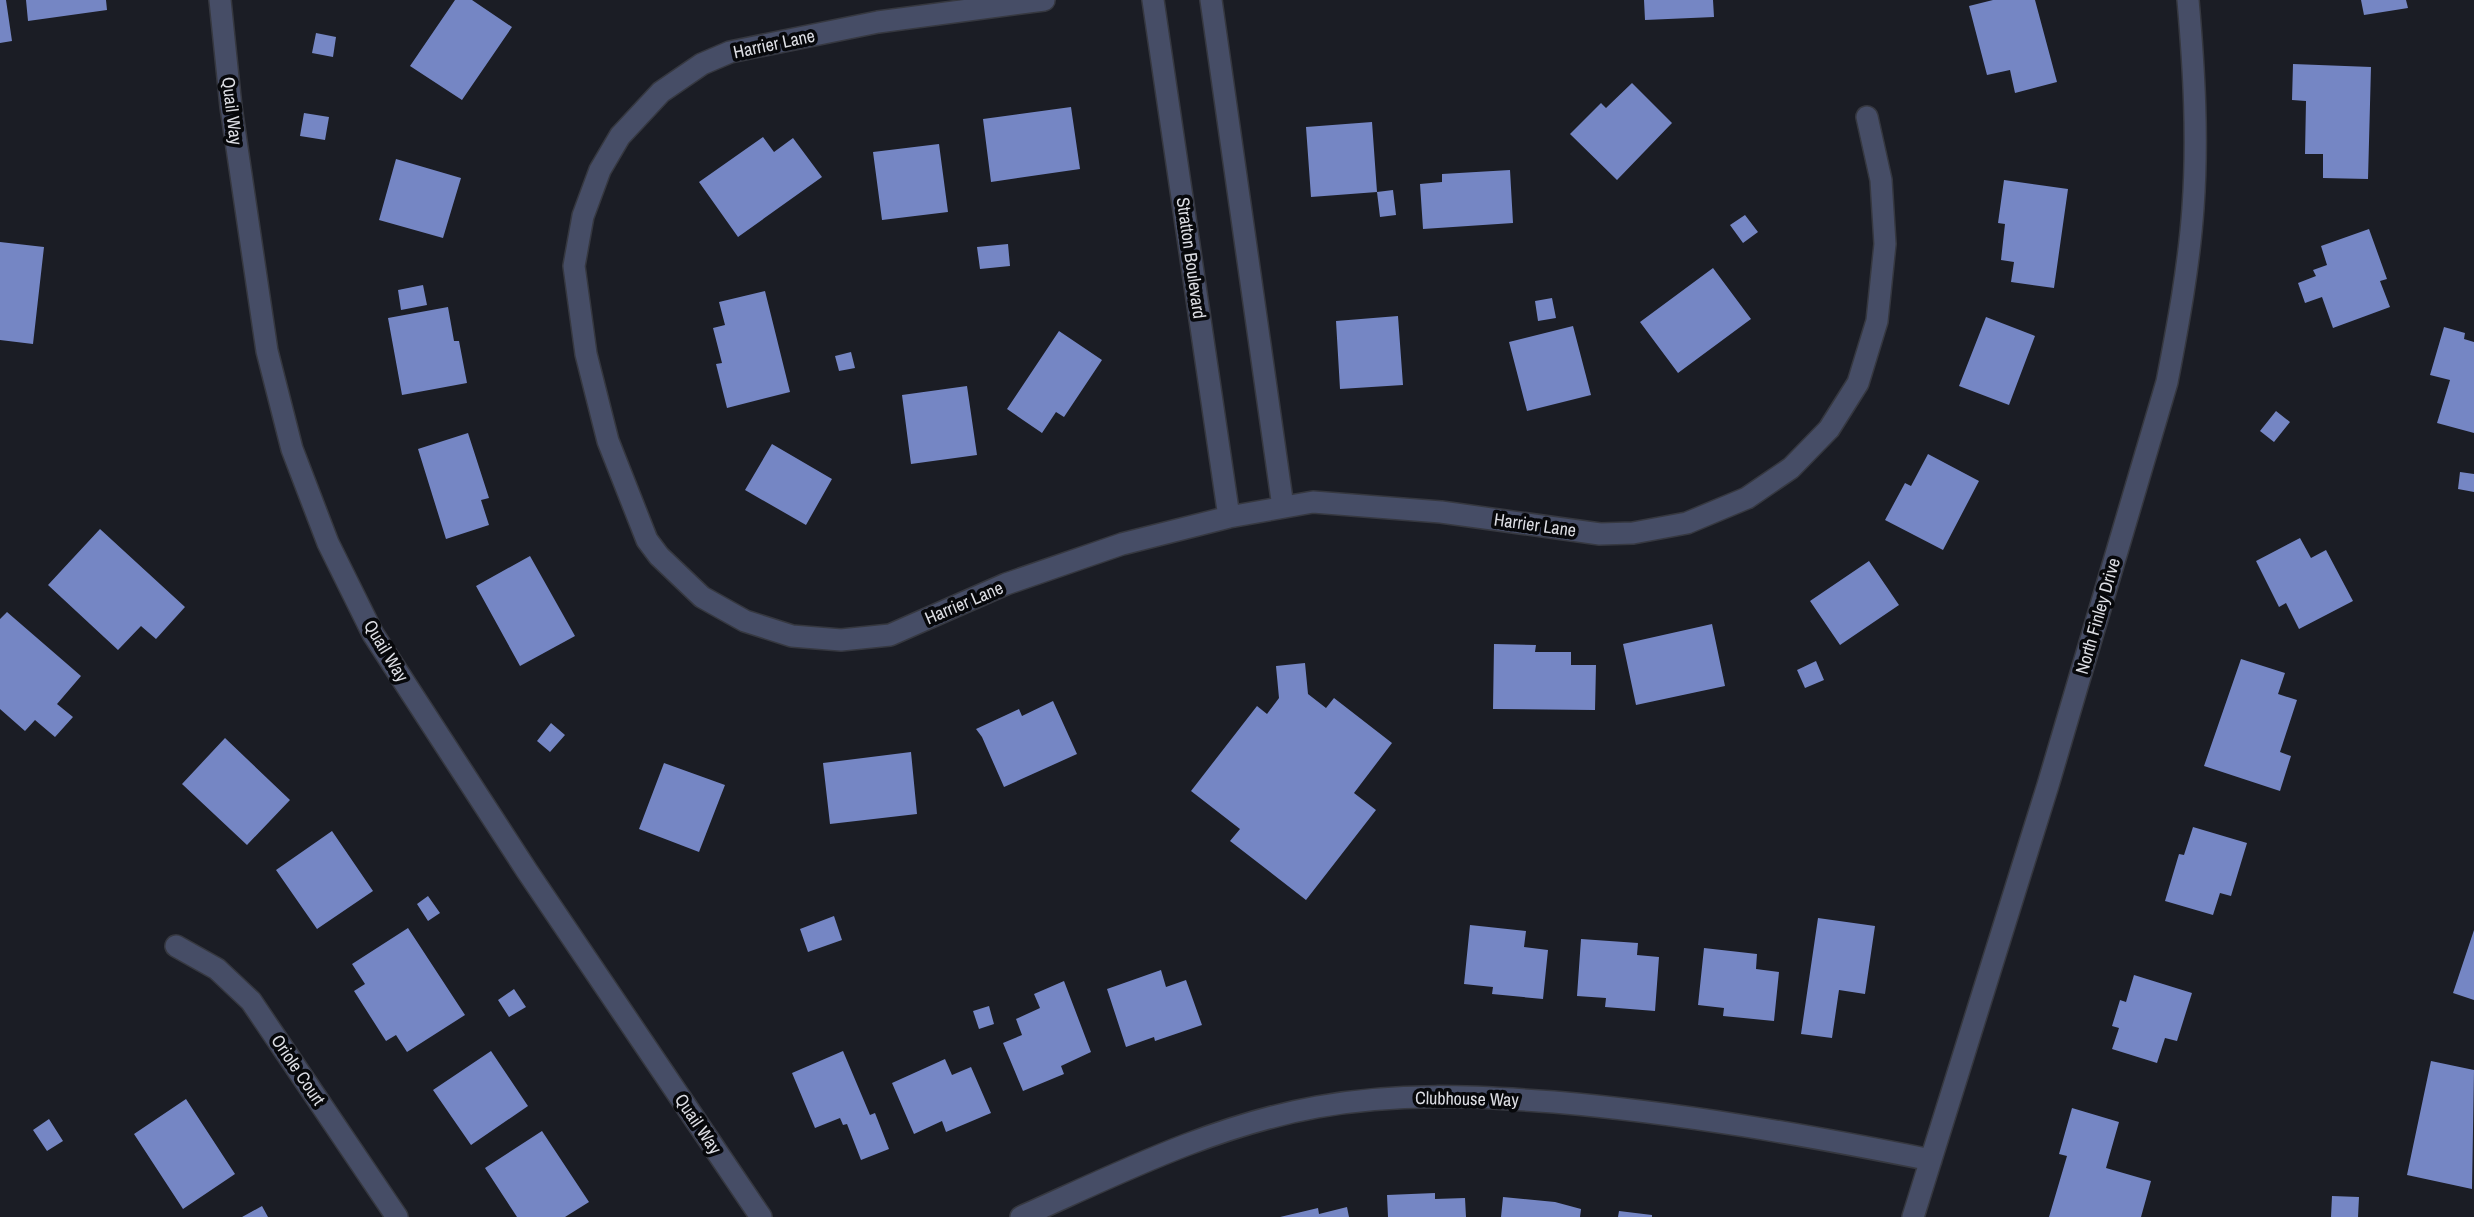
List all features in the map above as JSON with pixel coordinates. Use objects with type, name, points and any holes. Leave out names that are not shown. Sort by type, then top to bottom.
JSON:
[{"type":"street","name":"Quail Way","points":[[220,0],[231,107],[267,351],[292,449],[328,544],[373,634],[527,872],[761,1217]]},
{"type":"street","name":"Harrier Lane","points":[[1044,0],[878,22],[730,52],[702,64],[661,92],[621,136],[600,170],[583,216],[575,265],[586,354],[608,441],[647,540],[659,556],[702,597],[745,621],[792,636],[841,640],[890,635],[1006,584],[1122,544],[1229,517],[1313,502],[1441,512],[1600,534],[1633,533],[1686,523],[1747,498],[1791,468],[1829,429],[1858,383],[1877,321],[1885,244],[1881,180],[1867,117]]},
{"type":"street","name":"Stratton Boulevard","points":[[1153,0],[1229,517]]},
{"type":"street","points":[[1211,0],[1283,507]]},
{"type":"street","name":"North Finley Drive","points":[[1913,1217],[2048,785],[2167,382],[2179,317],[2193,208],[2196,99],[2188,0]]},
{"type":"street","name":"Oriole Court","points":[[176,946],[217,969],[251,1001],[397,1217]]},
{"type":"street","name":"Clubhouse Way","points":[[1021,1217],[1170,1150],[1234,1127],[1317,1107],[1384,1098],[1469,1095],[1612,1107],[1790,1132],[1931,1160]]},
{"type":"building","points":[[0,0],[6,0],[12,41],[0,43]]},
{"type":"building","points":[[26,0],[106,0],[107,10],[28,21]]},
{"type":"building","points":[[455,0],[472,0],[512,27],[462,100],[410,66]]},
{"type":"building","points":[[1644,0],[1713,0],[1714,17],[1645,20]]},
{"type":"building","points":[[1993,0],[2035,0],[2057,82],[2015,93],[2010,70],[1987,75],[1969,6]]},
{"type":"building","points":[[2361,0],[2406,0],[2408,8],[2364,15]]},
{"type":"building","points":[[316,33],[336,37],[333,57],[312,53]]},
{"type":"building","points":[[2293,64],[2371,67],[2368,179],[2323,178],[2323,154],[2305,154],[2306,101],[2292,100]]},
{"type":"building","points":[[1632,83],[1672,123],[1617,180],[1570,134],[1601,103],[1606,108]]},
{"type":"building","points":[[1071,107],[1080,169],[991,182],[983,119]]},
{"type":"building","points":[[304,113],[329,117],[325,140],[300,136]]},
{"type":"building","points":[[1372,122],[1377,192],[1311,197],[1306,127]]},
{"type":"building","points":[[763,137],[774,152],[793,138],[822,177],[738,237],[699,182]]},
{"type":"building","points":[[939,144],[948,212],[882,220],[873,152]]},
{"type":"building","points":[[396,159],[461,178],[443,238],[379,220]]},
{"type":"building","points":[[1510,170],[1513,223],[1423,229],[1420,184],[1442,182],[1442,174]]},
{"type":"building","points":[[2004,180],[2068,189],[2054,288],[2011,282],[2014,262],[2001,260],[2005,224],[1998,223]]},
{"type":"building","points":[[1393,190],[1396,215],[1380,217],[1377,192]]},
{"type":"building","points":[[1745,215],[1758,232],[1743,243],[1730,225]]},
{"type":"building","points":[[2369,229],[2387,279],[2380,281],[2390,307],[2333,328],[2322,297],[2305,303],[2298,283],[2316,276],[2313,270],[2327,265],[2321,246]]},
{"type":"building","points":[[0,242],[44,247],[33,344],[0,340]]},
{"type":"building","points":[[1008,244],[1010,266],[980,269],[977,247]]},
{"type":"building","points":[[1713,268],[1751,319],[1678,373],[1640,322]]},
{"type":"building","points":[[423,285],[427,305],[401,310],[398,290]]},
{"type":"building","points":[[765,291],[790,392],[727,408],[716,364],[722,363],[713,328],[725,325],[719,302]]},
{"type":"building","points":[[1552,298],[1556,318],[1538,321],[1535,301]]},
{"type":"building","points":[[448,307],[454,341],[459,341],[467,383],[402,395],[388,318]]},
{"type":"building","points":[[1398,316],[1403,385],[1340,389],[1336,321]]},
{"type":"building","points":[[1986,317],[2035,336],[2009,405],[1959,386]]},
{"type":"building","points":[[1573,326],[1591,395],[1527,411],[1509,342]]},
{"type":"building","points":[[2444,327],[2465,333],[2464,339],[2474,342],[2474,433],[2437,423],[2450,380],[2430,375]]},
{"type":"building","points":[[1059,331],[1102,360],[1064,417],[1056,412],[1042,433],[1007,409]]},
{"type":"building","points":[[851,352],[855,368],[839,371],[835,356]]},
{"type":"building","points":[[967,386],[977,455],[911,464],[902,395]]},
{"type":"building","points":[[2276,411],[2290,422],[2274,442],[2260,431]]},
{"type":"building","points":[[468,433],[489,498],[481,500],[489,525],[446,539],[418,449]]},
{"type":"building","points":[[772,444],[832,479],[806,525],[745,490]]},
{"type":"building","points":[[1928,454],[1979,481],[1943,550],[1885,520],[1905,483],[1911,486]]},
{"type":"building","points":[[2460,472],[2474,474],[2474,492],[2458,489]]},
{"type":"building","points":[[100,529],[185,607],[156,639],[141,626],[118,650],[48,585]]},
{"type":"building","points":[[2300,538],[2311,558],[2326,550],[2353,601],[2299,629],[2286,603],[2279,607],[2256,561]]},
{"type":"building","points":[[530,556],[575,636],[520,666],[476,586]]},
{"type":"building","points":[[1869,561],[1899,605],[1840,645],[1810,601]]},
{"type":"building","points":[[7,612],[81,676],[57,704],[73,717],[55,737],[35,720],[25,731],[0,709],[0,619]]},
{"type":"building","points":[[1712,624],[1725,686],[1636,705],[1623,644]]},
{"type":"building","points":[[1494,644],[1536,645],[1535,652],[1571,652],[1571,665],[1596,665],[1595,710],[1493,709]]},
{"type":"building","points":[[2241,659],[2285,673],[2278,694],[2297,700],[2280,752],[2291,756],[2280,791],[2204,766]]},
{"type":"building","points":[[1816,661],[1824,680],[1805,688],[1797,670]]},
{"type":"building","points":[[1305,663],[1308,694],[1326,708],[1334,698],[1392,743],[1354,793],[1376,810],[1306,900],[1230,841],[1240,829],[1191,791],[1257,706],[1267,714],[1279,698],[1276,666]]},
{"type":"building","points":[[1053,701],[1077,754],[1004,787],[976,729],[1019,709],[1022,716]]},
{"type":"building","points":[[551,723],[565,735],[550,752],[537,741]]},
{"type":"building","points":[[225,738],[290,800],[247,845],[182,784]]},
{"type":"building","points":[[911,752],[917,814],[830,824],[823,763]]},
{"type":"building","points":[[664,763],[725,785],[699,852],[639,829]]},
{"type":"building","points":[[2193,827],[2247,843],[2231,896],[2220,893],[2213,915],[2165,901],[2179,854],[2184,855]]},
{"type":"building","points":[[332,831],[373,891],[317,929],[276,870]]},
{"type":"building","points":[[428,896],[440,913],[428,921],[417,904]]},
{"type":"building","points":[[834,916],[842,940],[808,952],[800,929]]},
{"type":"building","points":[[1818,918],[1875,926],[1865,994],[1839,990],[1832,1038],[1801,1034]]},
{"type":"building","points":[[1470,925],[1526,931],[1524,947],[1548,950],[1543,999],[1492,994],[1493,987],[1464,984]]},
{"type":"building","points":[[408,928],[465,1015],[407,1052],[396,1035],[386,1041],[354,991],[365,984],[352,964]]},
{"type":"building","points":[[2474,930],[2474,1000],[2453,993]]},
{"type":"building","points":[[1581,939],[1638,943],[1637,955],[1659,957],[1655,1011],[1605,1007],[1606,998],[1577,996]]},
{"type":"building","points":[[1704,948],[1757,954],[1756,969],[1779,972],[1774,1021],[1723,1016],[1724,1008],[1698,1005]]},
{"type":"building","points":[[1161,970],[1166,987],[1186,980],[1202,1025],[1155,1041],[1154,1037],[1126,1047],[1107,989]]},
{"type":"building","points":[[2134,975],[2192,993],[2177,1041],[2165,1038],[2157,1063],[2112,1049],[2119,1028],[2112,1026],[2120,1000],[2126,1002]]},
{"type":"building","points":[[1064,981],[1091,1052],[1061,1066],[1064,1074],[1023,1091],[1003,1043],[1022,1035],[1016,1019],[1040,1008],[1034,994]]},
{"type":"building","points":[[514,989],[526,1007],[509,1017],[498,1000]]},
{"type":"building","points":[[989,1006],[994,1024],[979,1029],[973,1011]]},
{"type":"building","points":[[491,1051],[528,1106],[471,1145],[433,1090]]},
{"type":"building","points":[[843,1051],[870,1115],[875,1113],[889,1149],[861,1160],[847,1124],[843,1125],[840,1118],[815,1128],[792,1073]]},
{"type":"building","points":[[945,1059],[952,1075],[971,1067],[991,1113],[946,1132],[942,1121],[914,1134],[892,1083]]},
{"type":"building","points":[[2431,1061],[2474,1070],[2472,1189],[2407,1175]]},
{"type":"building","points":[[186,1099],[235,1174],[183,1209],[134,1134]]},
{"type":"building","points":[[2072,1108],[2119,1122],[2106,1168],[2151,1181],[2141,1217],[2049,1217],[2067,1156],[2059,1154]]},
{"type":"building","points":[[49,1119],[63,1141],[47,1151],[33,1130]]},
{"type":"building","points":[[542,1131],[589,1202],[565,1217],[517,1217],[485,1168]]},
{"type":"building","points":[[1435,1193],[1435,1199],[1465,1198],[1466,1217],[1388,1217],[1387,1195]]},
{"type":"building","points":[[2332,1196],[2359,1197],[2358,1217],[2331,1217]]},
{"type":"building","points":[[1503,1197],[1555,1202],[1581,1209],[1580,1217],[1501,1217]]},
{"type":"building","points":[[262,1206],[268,1217],[242,1217]]},
{"type":"building","points":[[1347,1207],[1349,1217],[1280,1217],[1318,1208],[1319,1214]]},
{"type":"building","points":[[1619,1211],[1652,1215],[1652,1217],[1618,1217]]}]
